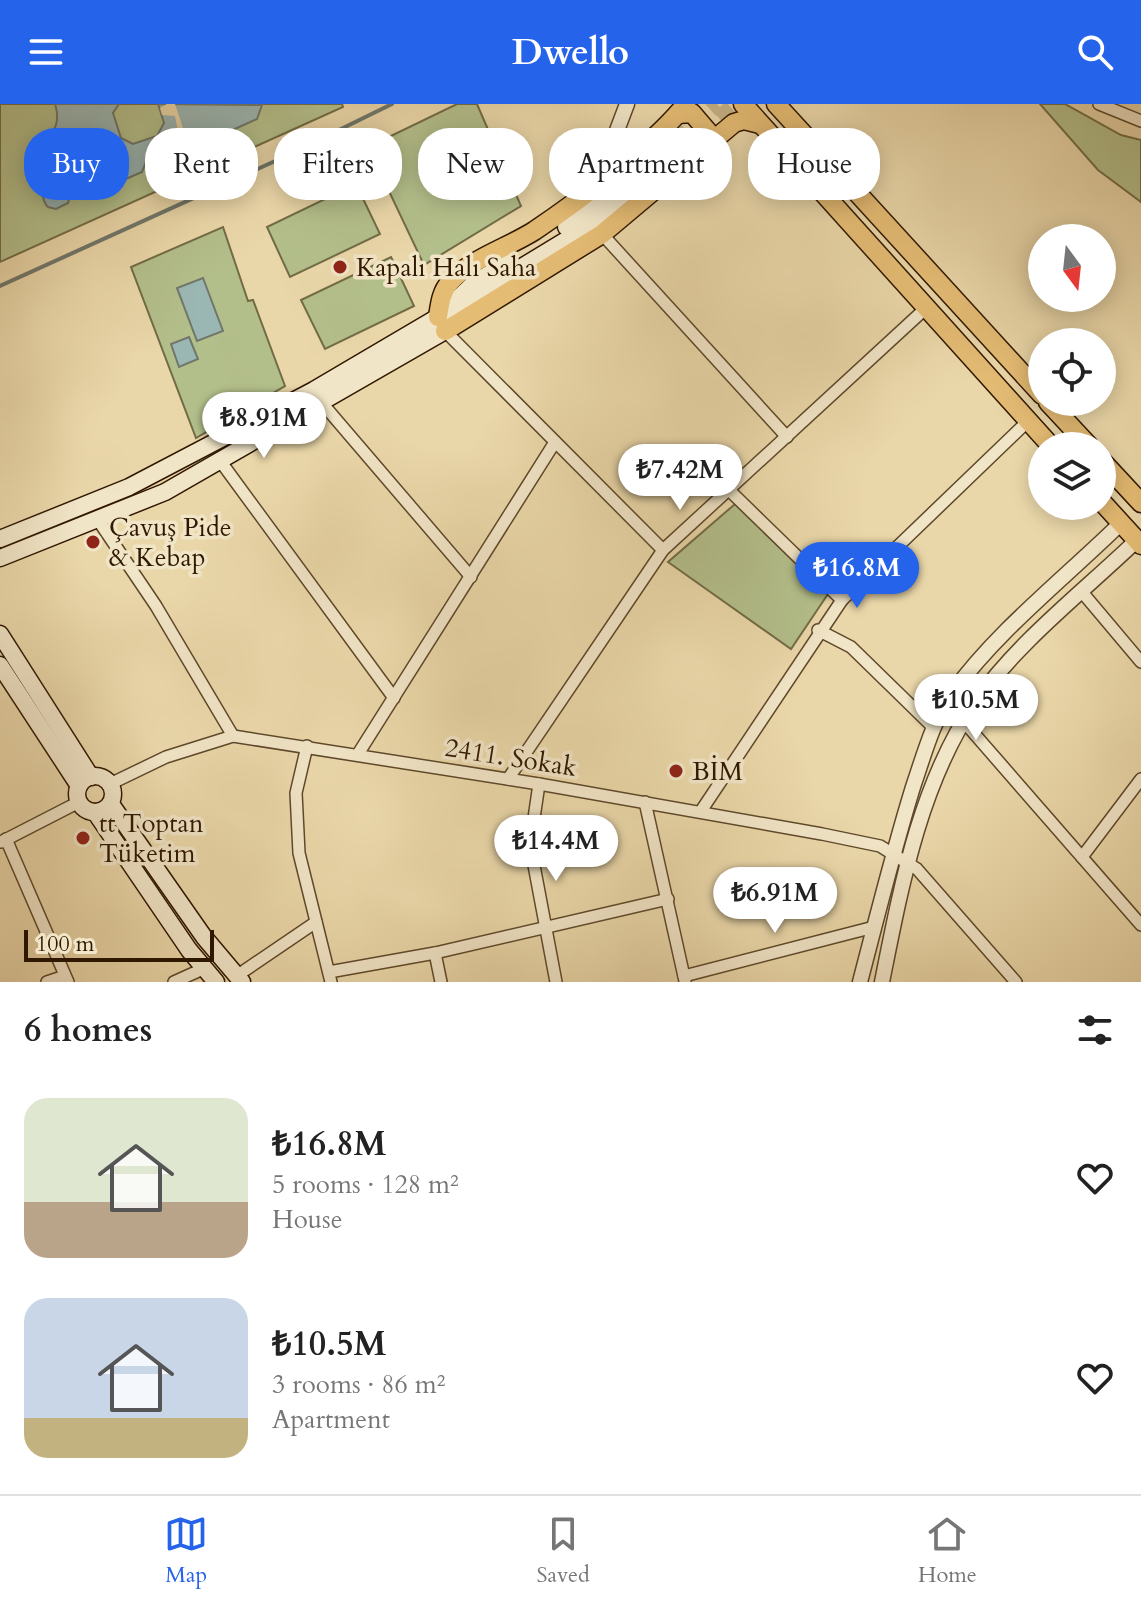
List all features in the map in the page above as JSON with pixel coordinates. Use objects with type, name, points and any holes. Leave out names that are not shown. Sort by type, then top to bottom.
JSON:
[{"type":"highway","points":[[743,104],[1038,432]]},
{"type":"highway","points":[[776,104],[1028,380]]},
{"type":"highway","points":[[790,104],[793,123]]},
{"type":"highway","points":[[661,128],[682,109],[692,113],[707,128]]},
{"type":"highway","points":[[728,128],[744,120],[760,124]]},
{"type":"highway","points":[[577,200],[532,232],[460,274],[441,297],[442,324],[602,234],[642,200]]},
{"type":"highway","points":[[1061,416],[1076,432]]},
{"type":"highway","points":[[1116,476],[1141,503]]},
{"type":"highway","points":[[1116,517],[1139,542]]},
{"type":"main road","points":[[0,558],[165,492],[322,403],[442,324],[474,283],[606,200]]},
{"type":"main road","points":[[0,539],[181,462],[442,324]]},
{"type":"main road","points":[[0,634],[95,812],[216,982]]},
{"type":"main road","points":[[0,665],[83,788]]},
{"type":"main road","points":[[83,788],[103,778],[110,784],[114,794],[111,804],[95,812]]},
{"type":"main road","points":[[111,804],[204,937],[240,978]]},
{"type":"street","points":[[618,128],[627,104]]},
{"type":"street","points":[[1099,104],[1141,121]]},
{"type":"street","points":[[602,234],[787,437]]},
{"type":"street","points":[[508,779],[663,550],[926,308]]},
{"type":"street","points":[[442,324],[663,550]]},
{"type":"street","points":[[322,403],[471,577]]},
{"type":"street","points":[[701,811],[818,630],[842,600],[1028,421]]},
{"type":"street","points":[[358,754],[555,442]]},
{"type":"street","points":[[221,462],[394,698]]},
{"type":"street","points":[[730,491],[842,600]]},
{"type":"street","points":[[98,520],[156,606],[233,736]]},
{"type":"street","points":[[860,982],[893,853],[933,727],[952,693],[1121,523]]},
{"type":"street","points":[[882,982],[906,862],[932,785],[976,701],[1013,658],[1139,542]]},
{"type":"street","points":[[1082,592],[1141,662]]},
{"type":"street","points":[[818,630],[851,647],[933,727]]},
{"type":"street","points":[[965,723],[1141,925]]},
{"type":"street","name":"2411. Sokak","points":[[110,784],[166,757],[233,736],[701,811],[880,846],[917,869],[1016,982]]},
{"type":"street","points":[[307,746],[296,793],[299,853],[330,977],[668,899]]},
{"type":"street","points":[[1082,857],[1141,779]]},
{"type":"street","points":[[539,784],[533,825],[533,860],[556,982]]},
{"type":"street","points":[[47,982],[66,979],[3,841],[83,788]]},
{"type":"street","points":[[645,802],[685,979],[874,927]]},
{"type":"street","points":[[240,978],[316,922]]},
{"type":"street","points":[[435,953],[441,982]]},
{"type":"street","points":[[174,982],[205,968]]},
{"type":"green space","points":[[0,104],[342,104],[343,107],[297,128],[274,128],[274,138],[258,145],[258,128],[145,128],[145,196],[0,262]]},
{"type":"green space","points":[[457,104],[477,104],[487,128],[418,128],[418,200],[518,200],[521,206],[424,265],[393,200],[402,200],[402,131]]},
{"type":"green space","points":[[1040,104],[1065,104],[1121,135],[1141,140],[1141,202],[1098,170]]},
{"type":"green space","points":[[323,200],[364,200],[380,234],[290,277],[267,227]]},
{"type":"green space","points":[[223,227],[248,301],[253,300],[285,386],[196,438],[131,267]]},
{"type":"green space","points":[[391,257],[414,306],[325,349],[301,300]]},
{"type":"green space","points":[[735,504],[828,594],[791,649],[668,562]]},
{"type":"water","points":[[55,104],[119,104],[113,113],[118,128],[54,128]]},
{"type":"water","points":[[158,104],[262,105],[257,119],[237,128],[161,128],[164,123]]},
{"type":"water","points":[[145,140],[142,172],[129,178],[129,142],[133,144]]},
{"type":"water","points":[[69,200],[56,209],[48,207],[45,202]]},
{"type":"water","points":[[203,278],[223,331],[197,341],[177,288]]},
{"type":"water","points":[[189,337],[198,359],[179,367],[171,344]]},
{"type":"pier","points":[[175,104],[183,128],[177,128],[175,116],[162,115],[160,108]]},
{"type":"waterway","points":[[0,286],[284,157],[392,104]]},
{"type":"tunnel","points":[[690,128],[717,104]]},
{"type":"tunnel","points":[[709,128],[735,104]]},
{"type":"place","name":"Kapalı Halı Saha","points":[[340,267]]},
{"type":"place","name":"Çavuş Pide & Kebap","points":[[93,542]]},
{"type":"place","name":"BİM","points":[[676,771]]},
{"type":"place","name":"tt Toptan Tüketim","points":[[83,838]]}]
